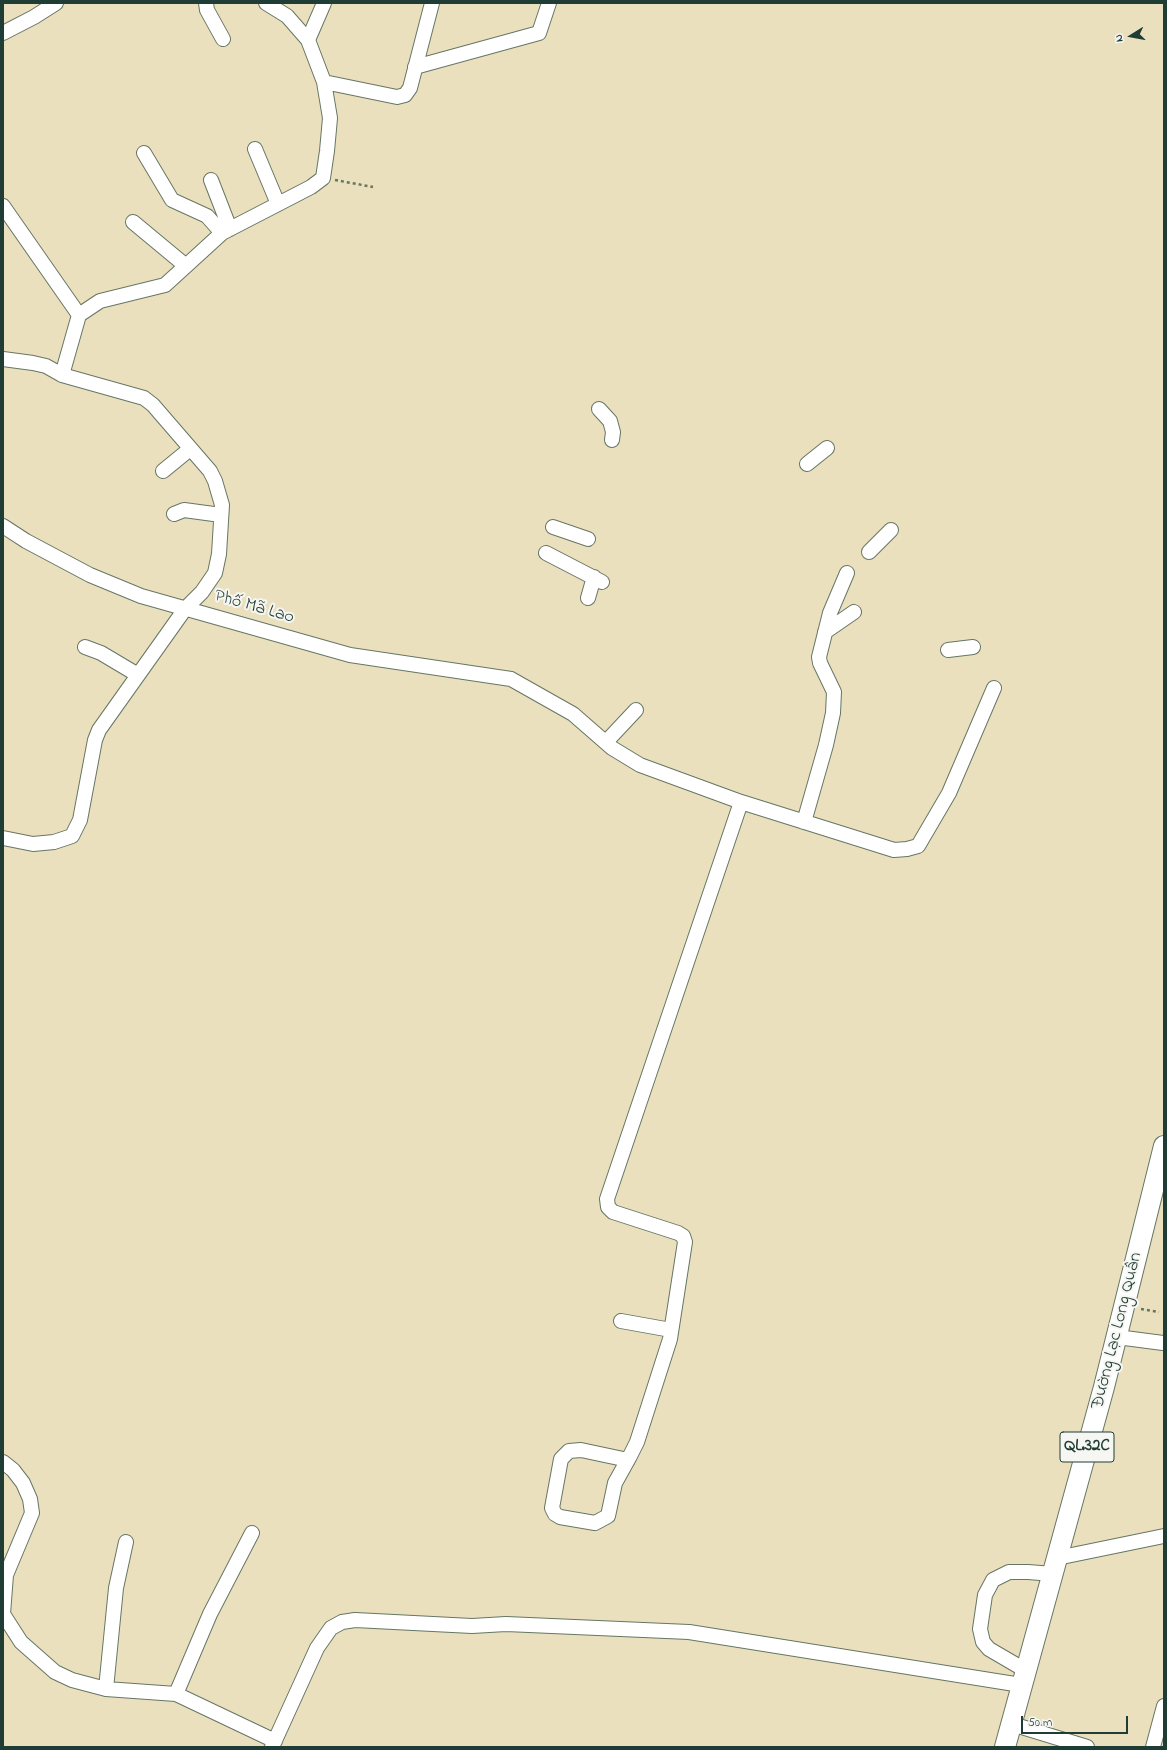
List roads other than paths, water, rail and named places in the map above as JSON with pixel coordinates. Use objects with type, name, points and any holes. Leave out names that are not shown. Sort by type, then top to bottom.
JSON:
[{"type":"highway","name":"Đường Lạc Long Quân","points":[[1005,1747],[1117,1337],[1164,1146]]},
{"type":"street","points":[[3,33],[34,17],[56,3]]},
{"type":"street","points":[[206,3],[207,10],[223,39]]},
{"type":"street","points":[[62,375],[79,315],[100,301],[165,284],[226,231],[311,187],[323,178],[328,151],[330,118],[324,82],[308,40],[287,16],[266,3]]},
{"type":"street","points":[[308,40],[324,3]]},
{"type":"street","points":[[324,82],[401,96],[405,95],[410,88],[432,3]]},
{"type":"street","points":[[415,67],[539,34],[549,3]]},
{"type":"street","points":[[255,149],[278,204]]},
{"type":"street","points":[[144,153],[172,200],[206,216],[226,231]]},
{"type":"street","points":[[211,180],[226,231]]},
{"type":"street","points":[[3,206],[79,315]]},
{"type":"street","points":[[133,222],[186,266]]},
{"type":"street","points":[[3,359],[46,366],[62,375],[144,398],[153,405],[210,471],[215,481],[222,505],[219,554],[215,573],[202,592],[185,609],[99,730],[95,740],[80,820],[72,836],[54,842],[34,844],[3,838]]},
{"type":"street","points":[[599,409],[610,421],[613,432],[612,440]]},
{"type":"street","points":[[807,464],[826,448]]},
{"type":"street","points":[[163,470],[190,449]]},
{"type":"street","points":[[174,514],[184,510],[221,515]]},
{"type":"street","name":"Phố Mã Lao","points":[[3,526],[26,541],[90,575],[141,596],[350,655],[511,679],[573,714],[606,742]]},
{"type":"street","points":[[553,526],[588,539]]},
{"type":"street","points":[[869,552],[891,530]]},
{"type":"street","points":[[546,552],[598,579],[588,598]]},
{"type":"street","points":[[804,822],[826,745],[833,713],[834,692],[819,661],[830,613],[847,573]]},
{"type":"street","points":[[825,632],[854,612]]},
{"type":"street","points":[[85,647],[101,653],[138,675]]},
{"type":"street","points":[[948,650],[973,647]]},
{"type":"street","points":[[636,710],[606,742],[612,748],[640,765],[740,802],[894,850],[918,846],[949,793],[994,688]]},
{"type":"street","points":[[628,1460],[581,1450],[569,1451],[561,1459],[552,1508],[556,1514],[560,1517],[595,1523],[608,1516],[615,1483],[628,1460],[637,1442],[671,1330],[685,1242],[683,1236],[678,1233],[613,1212],[608,1207],[607,1199],[740,802]]},
{"type":"street","points":[[621,1321],[671,1330]]},
{"type":"street","points":[[1117,1337],[1163,1343]]},
{"type":"street","points":[[3,1462],[13,1470],[23,1484],[30,1499],[32,1513],[6,1575],[3,1614],[21,1642],[55,1672],[72,1680],[106,1689],[176,1694],[274,1744],[317,1648],[331,1628],[342,1622],[354,1620],[472,1626],[506,1624],[689,1632],[1023,1677]]},
{"type":"street","points":[[176,1694],[210,1614],[252,1533]]},
{"type":"street","points":[[1023,1677],[989,1649],[983,1642],[980,1629],[985,1596],[993,1580],[1010,1572],[1028,1572],[1055,1566],[1164,1536]]},
{"type":"street","points":[[106,1689],[116,1588],[126,1542]]},
{"type":"street","points":[[1153,1747],[1164,1706]]},
{"type":"street","points":[[1012,1724],[1087,1747]]}]
